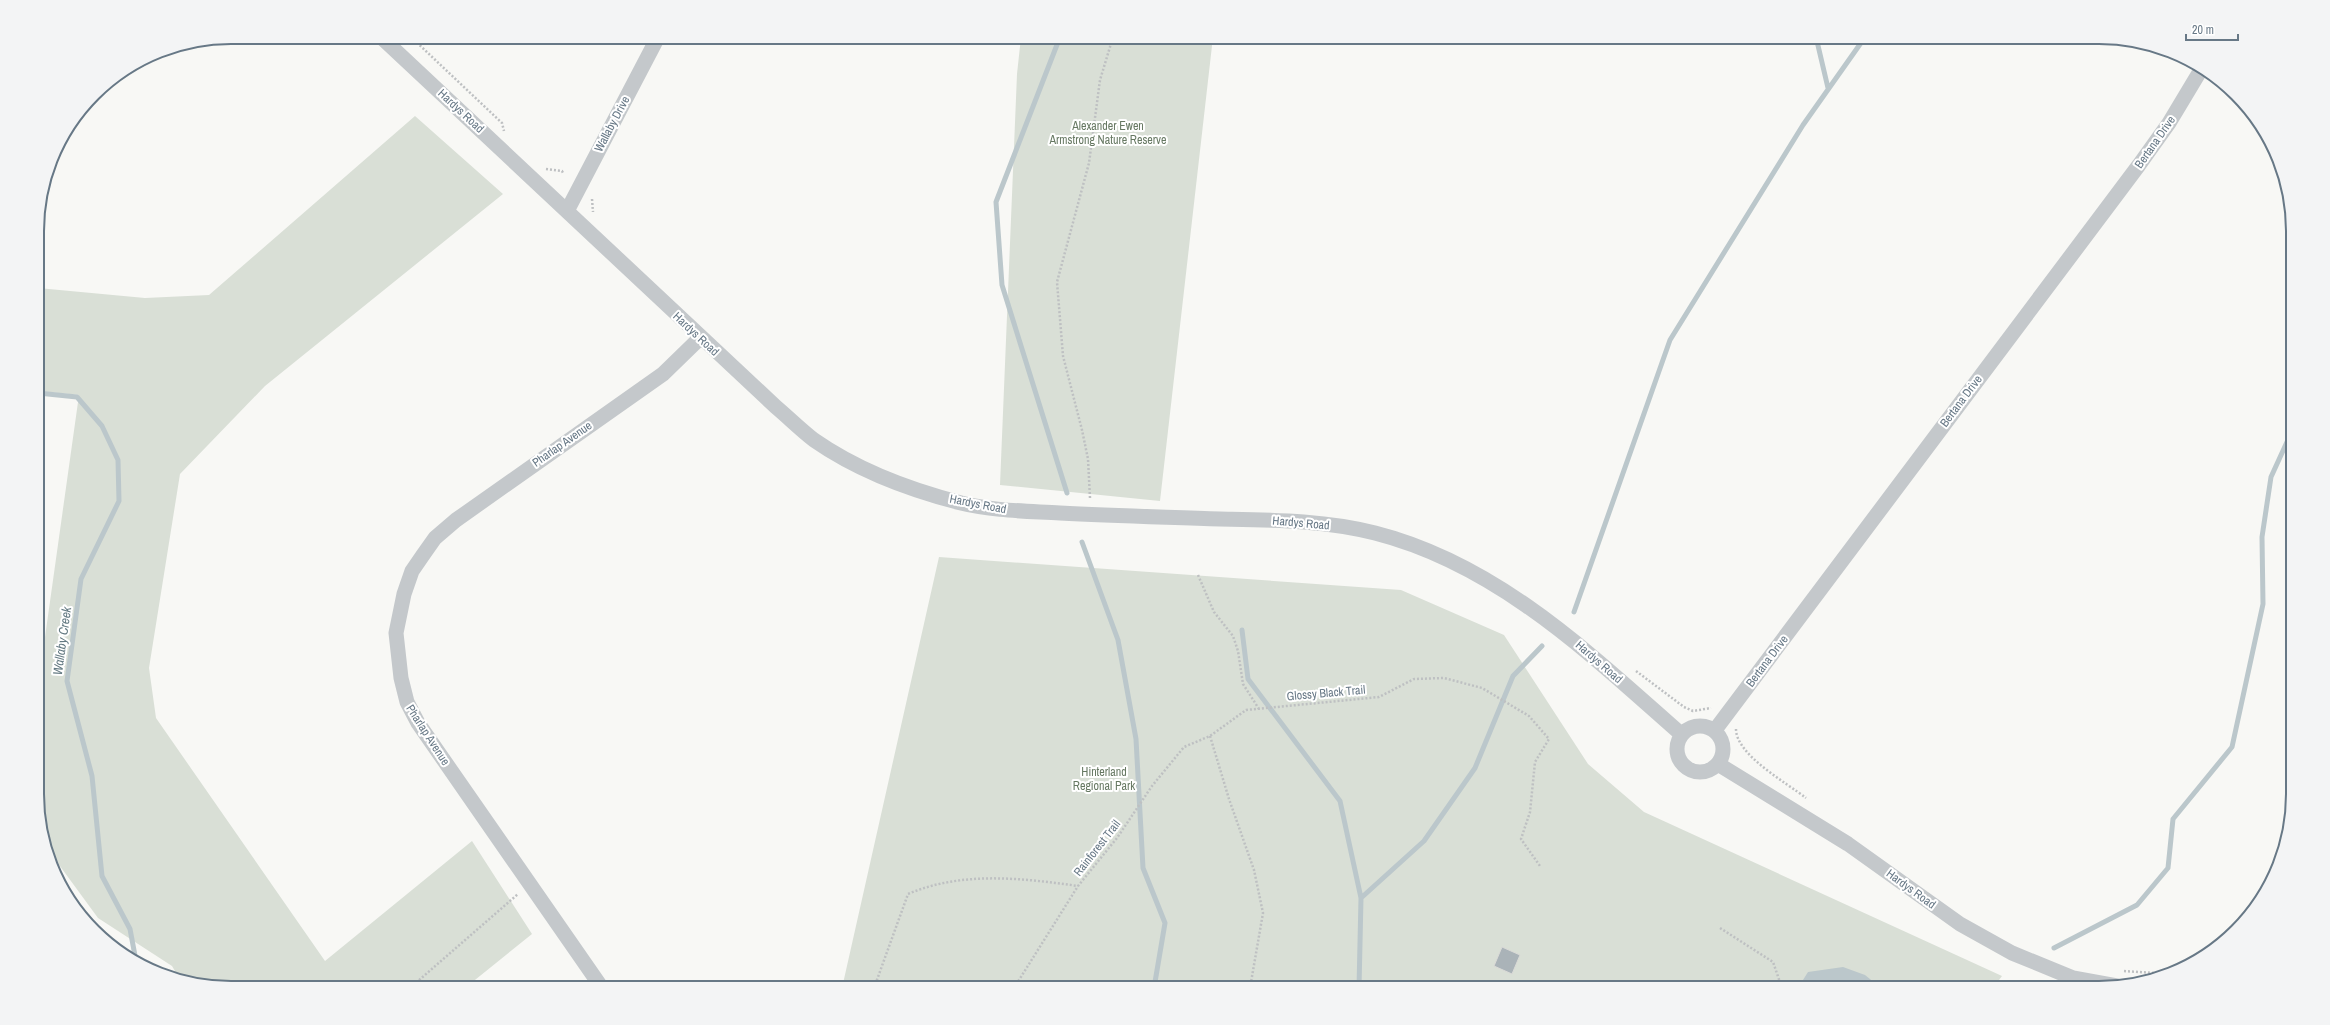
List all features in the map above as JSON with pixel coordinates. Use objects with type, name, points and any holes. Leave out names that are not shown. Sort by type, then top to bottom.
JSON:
[{"type":"street","name":"Hardys Road","points":[[388,44],[700,338],[814,440],[853,463],[910,488],[962,503],[1012,511],[1311,523],[1373,532],[1420,547],[1468,568],[1511,595],[1570,636],[1681,734]]},
{"type":"street","name":"Wallaby Drive","points":[[567,211],[654,44]]},
{"type":"street","name":"Bertana Drive","points":[[1715,730],[2139,165],[2169,123],[2199,73]]},
{"type":"street","name":"Pharlap Avenue","points":[[597,981],[418,723],[407,702],[401,678],[396,633],[404,594],[412,571],[435,538],[456,520],[663,374],[700,338]]},
{"type":"street","points":[[1701,725],[1715,730],[1720,737],[1723,746],[1722,755],[1718,764],[1703,772],[1694,772],[1686,768],[1679,761],[1676,752],[1677,743],[1681,734],[1686,729],[1701,725]]},
{"type":"street","name":"Hardys Road","points":[[1718,764],[1848,844],[1960,924],[2012,953],[2073,978],[2090,981]]},
{"type":"path","points":[[418,44],[502,123],[506,135]]},
{"type":"path","points":[[1090,500],[1086,451],[1063,356],[1058,282],[1089,163],[1100,80],[1111,44]]},
{"type":"path","points":[[541,167],[562,171],[563,174]]},
{"type":"path","points":[[592,198],[594,216]]},
{"type":"path","points":[[1082,500],[1097,500]]},
{"type":"path","points":[[1198,575],[1214,612],[1233,636],[1238,651],[1243,684],[1259,709]]},
{"type":"path","points":[[1635,670],[1684,707],[1693,711],[1703,711],[1715,705]]},
{"type":"path","name":"Glossy Black Trail","points":[[1210,736],[1246,710],[1379,697],[1414,680],[1444,678],[1482,688],[1529,716],[1549,739],[1535,762],[1530,812],[1521,839],[1540,866]]},
{"type":"path","points":[[1738,723],[1736,734],[1742,748],[1807,798]]},
{"type":"path","points":[[1210,736],[1229,799],[1254,870],[1263,913],[1251,981]]},
{"type":"path","name":"Rainforest Trail","points":[[1018,981],[1078,886],[1117,838],[1152,786],[1184,747],[1210,736]]},
{"type":"path","points":[[877,981],[908,894],[922,888],[971,878],[1020,878],[1078,886]]},
{"type":"path","points":[[418,981],[529,884]]},
{"type":"path","points":[[1720,928],[1773,962],[1780,981]]},
{"type":"path","points":[[2119,971],[2153,973]]},
{"type":"green space","name":"Alexander Ewen Armstrong Nature Reserve","points":[[1020,44],[1212,44],[1160,501],[1000,485],[1017,74]]},
{"type":"green space","points":[[415,116],[503,194],[265,386],[180,474],[149,668],[156,718],[325,961],[472,841],[532,934],[474,981],[219,981],[183,975],[176,973],[172,966],[98,918],[57,862],[50,842],[44,806],[44,644],[79,395],[44,392],[44,289],[145,298],[209,295]]},
{"type":"green space","name":"Hinterland Regional Park","points":[[939,557],[1401,590],[1504,635],[1588,764],[1644,812],[2002,976],[1998,981],[844,981]]},
{"type":"shaded area","points":[[1843,967],[1865,975],[1872,981],[1802,981],[1808,972]]},
{"type":"building","points":[[1502,947],[1520,955],[1512,974],[1494,966]]},
{"type":"waterway","points":[[1057,44],[996,202],[1002,285],[1067,493]]},
{"type":"waterway","points":[[1818,44],[1828,88]]},
{"type":"waterway","points":[[1574,612],[1670,340],[1803,125],[1860,44]]},
{"type":"waterway","name":"Wallaby Creek","points":[[44,394],[77,397],[102,426],[118,460],[119,501],[81,579],[67,681],[92,776],[102,876],[130,929],[135,954]]},
{"type":"waterway","points":[[2054,948],[2137,905],[2168,868],[2173,819],[2232,747],[2263,604],[2262,537],[2271,477],[2286,444]]},
{"type":"waterway","points":[[1082,542],[1118,640],[1136,739],[1143,868],[1165,923],[1155,981]]},
{"type":"waterway","points":[[1242,630],[1248,679],[1340,801],[1361,898],[1359,981]]},
{"type":"waterway","points":[[1361,898],[1424,841],[1475,768],[1513,676],[1542,646]]}]
